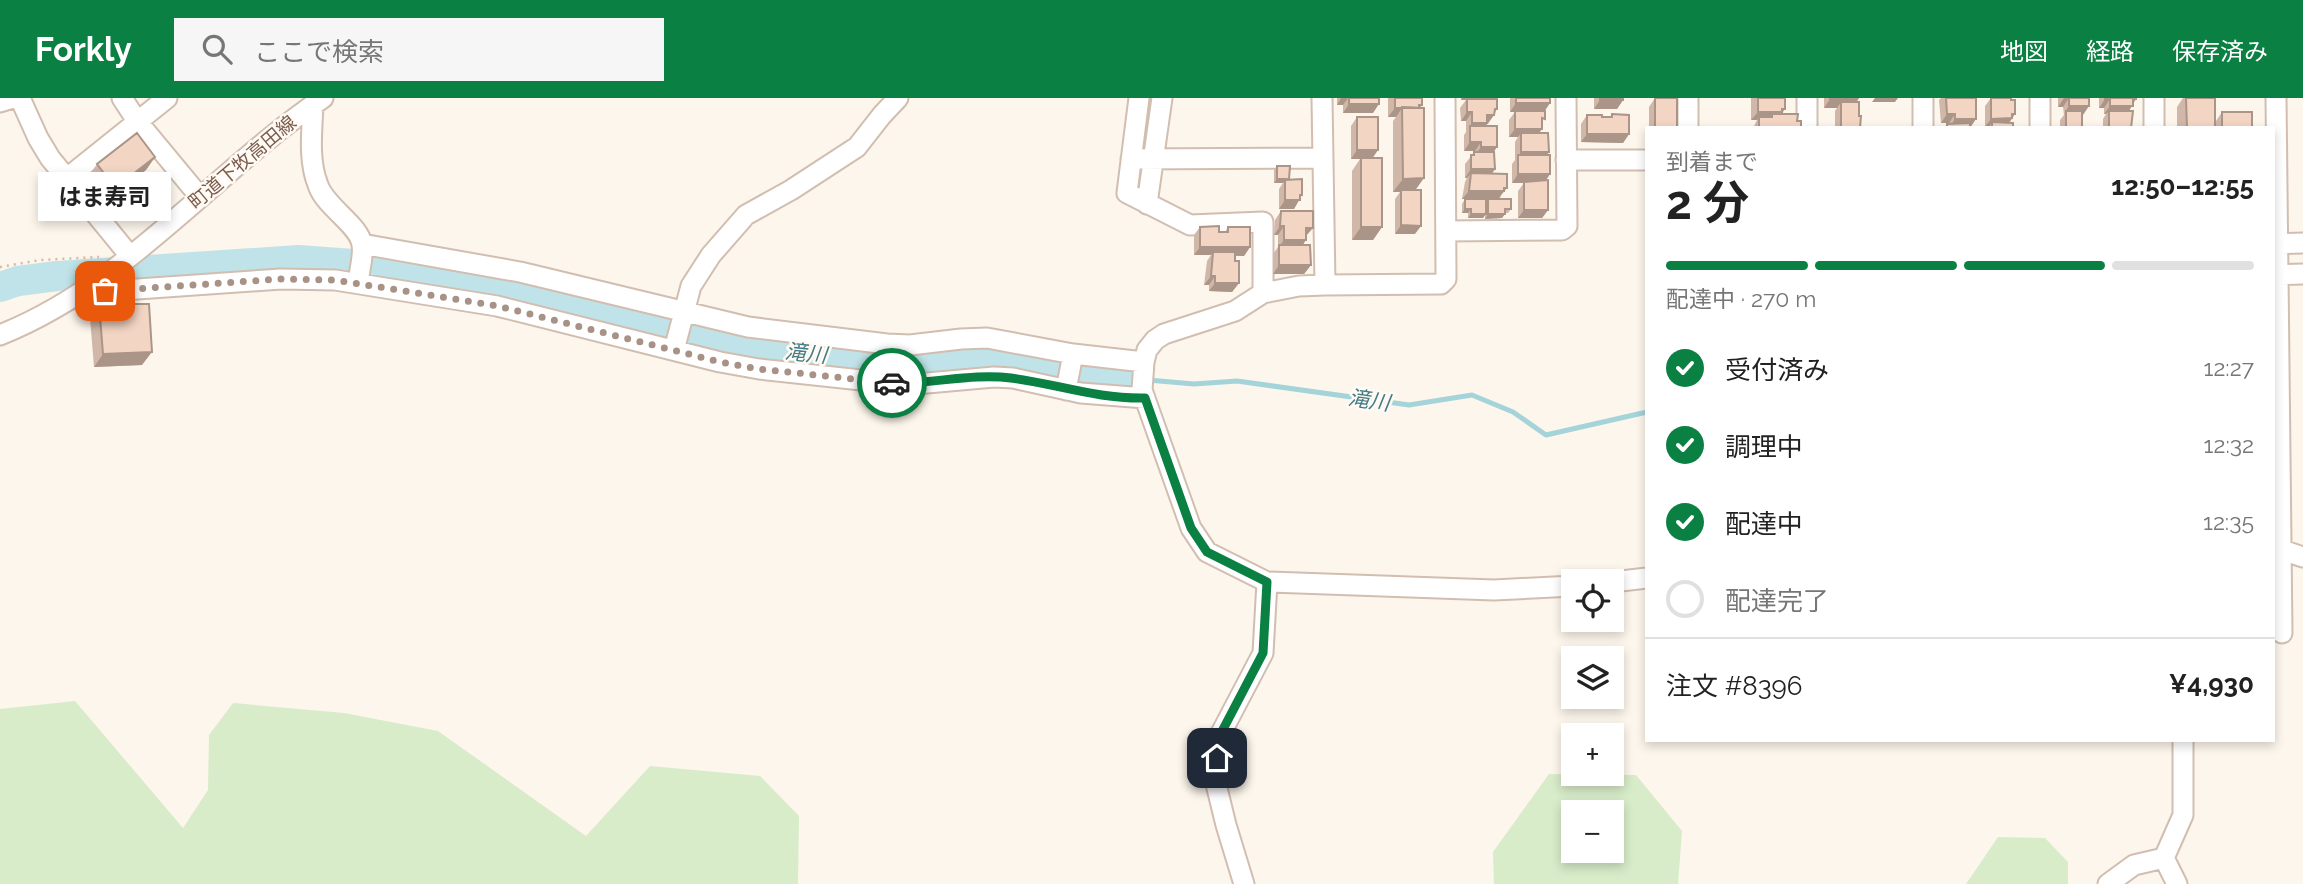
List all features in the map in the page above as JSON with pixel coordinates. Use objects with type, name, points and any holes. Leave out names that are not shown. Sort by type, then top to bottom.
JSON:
[{"type":"street","points":[[0,102],[13,98]]},
{"type":"street","points":[[20,98],[38,138],[65,179],[130,256]]},
{"type":"street","points":[[122,98],[137,121],[201,197]]},
{"type":"street","points":[[65,179],[167,98]]},
{"type":"street","points":[[674,350],[691,286],[704,265],[746,215],[791,190],[857,147],[898,98]]},
{"type":"street","points":[[1139,98],[1127,193],[1190,225],[1263,222],[1263,293]]},
{"type":"street","points":[[1147,204],[1162,98]]},
{"type":"street","points":[[1322,98],[1325,285]]},
{"type":"street","points":[[1445,98],[1446,279],[1441,284],[1299,286],[1263,293],[1235,311],[1164,334],[1155,340],[1147,350],[1144,362],[1143,392],[1198,541],[1207,552],[1267,582],[1494,590],[1561,587]]},
{"type":"street","points":[[1446,231],[1562,230],[1567,226],[1566,98]]},
{"type":"street","points":[[1688,98],[1688,126]]},
{"type":"street","points":[[1807,98],[1807,126]]},
{"type":"street","points":[[1923,98],[1923,126]]},
{"type":"street","points":[[2040,98],[2040,126]]},
{"type":"street","points":[[2154,98],[2154,126]]},
{"type":"street","points":[[2276,98],[2278,550],[2282,633]]},
{"type":"street","points":[[318,101],[312,152],[318,187],[362,244],[358,282]]},
{"type":"street","name":"町道下牧高田線","points":[[0,334],[19,327],[80,293],[130,256],[284,125],[318,101]]},
{"type":"street","points":[[1132,159],[1322,158]]},
{"type":"street","points":[[1566,160],[1645,160]]},
{"type":"street","points":[[2275,244],[2303,243]]},
{"type":"street","points":[[362,244],[520,272],[748,327],[887,344],[910,345],[987,338],[1073,354],[1144,362]]},
{"type":"street","points":[[2275,275],[2303,274]]},
{"type":"street","points":[[80,293],[281,279],[358,282],[498,306],[759,369],[916,384],[994,377],[1013,378],[1066,390],[1121,398],[1143,392]]},
{"type":"street","points":[[1066,390],[1073,354]]},
{"type":"street","points":[[2278,550],[2303,557]]},
{"type":"street","points":[[1624,581],[1645,578]]},
{"type":"street","points":[[1244,884],[1215,780],[1219,737],[1263,653],[1267,582]]},
{"type":"street","points":[[2164,858],[2183,815],[2183,742]]},
{"type":"street","points":[[2108,884],[2134,865],[2164,858]]},
{"type":"street","points":[[2164,858],[2178,884]]},
{"type":"path","points":[[0,267],[50,259],[130,256]]},
{"type":"green space","points":[[75,701],[183,828],[208,790],[209,735],[233,703],[344,713],[438,731],[586,836],[650,766],[760,776],[799,816],[798,884],[0,884],[0,709]]},
{"type":"green space","points":[[1549,774],[1561,774],[1561,786],[1624,786],[1624,775],[1636,775],[1682,831],[1678,884],[1494,884],[1493,852]]},
{"type":"green space","points":[[1998,837],[2045,838],[2068,862],[2068,884],[1966,884]]},
{"type":"building","points":[[1349,98],[1379,98],[1379,104],[1349,104]]},
{"type":"building","points":[[1395,98],[1422,98],[1422,105],[1419,105],[1419,108],[1395,108]]},
{"type":"building","points":[[1516,98],[1550,98],[1550,103],[1516,103]]},
{"type":"building","points":[[1623,98],[1623,100],[1600,100]]},
{"type":"building","points":[[1655,98],[1677,98],[1677,126],[1655,126]]},
{"type":"building","points":[[1758,98],[1785,98],[1785,109],[1782,109],[1782,112],[1758,112]]},
{"type":"building","points":[[1946,98],[1976,98],[1976,119],[1955,119],[1955,114],[1947,114]]},
{"type":"building","points":[[1991,98],[2015,100],[2015,114],[2012,114],[2012,118],[1991,119]]},
{"type":"building","points":[[2069,98],[2089,98],[2089,106],[2069,106]]},
{"type":"building","points":[[2105,98],[2136,99],[2133,99],[2133,106],[2110,106],[2110,99]]},
{"type":"building","points":[[2186,98],[2215,98],[2215,126],[2187,126]]},
{"type":"building","points":[[1467,99],[1497,99],[1497,109],[1494,115],[1487,115],[1487,123],[1472,123],[1472,112],[1467,112]]},
{"type":"building","points":[[1841,102],[1859,102],[1860,126],[1841,126]]},
{"type":"building","points":[[1402,107],[1424,108],[1424,178],[1403,179]]},
{"type":"building","points":[[1515,111],[1545,111],[1542,129],[1515,129]]},
{"type":"building","points":[[2066,111],[2082,111],[2082,126],[2066,126]]},
{"type":"building","points":[[2109,111],[2133,111],[2131,126],[2109,126]]},
{"type":"building","points":[[2222,112],[2252,112],[2252,126],[2222,126]]},
{"type":"building","points":[[1612,114],[1629,115],[1629,134],[1587,134],[1587,115],[1612,117]]},
{"type":"building","points":[[1772,114],[1798,114],[1797,121],[1801,121],[1801,126],[1759,126],[1759,117],[1772,117]]},
{"type":"building","points":[[1357,117],[1378,117],[1378,150],[1357,150]]},
{"type":"building","points":[[1992,122],[2013,123],[2013,126],[1992,126]]},
{"type":"building","points":[[1970,123],[1970,126],[1947,126]]},
{"type":"building","points":[[1470,126],[1497,126],[1497,147],[1481,147],[1481,142],[1470,142]]},
{"type":"building","points":[[137,133],[155,157],[115,188],[97,164]]},
{"type":"building","points":[[1521,133],[1548,133],[1549,152],[1521,152]]},
{"type":"building","points":[[1474,152],[1494,152],[1495,169],[1471,169],[1471,155],[1474,155]]},
{"type":"building","points":[[1518,155],[1550,155],[1550,174],[1518,174]]},
{"type":"building","points":[[1361,158],[1382,158],[1382,227],[1361,227]]},
{"type":"building","points":[[1277,166],[1290,166],[1289,179],[1277,179]]},
{"type":"building","points":[[1471,173],[1507,174],[1507,188],[1504,188],[1504,191],[1469,191]]},
{"type":"building","points":[[1302,179],[1300,200],[1285,200],[1285,180]]},
{"type":"building","points":[[1548,180],[1548,210],[1524,210],[1524,182]]},
{"type":"building","points":[[1401,190],[1421,190],[1421,226],[1401,225]]},
{"type":"building","points":[[1465,199],[1486,199],[1486,214],[1471,214],[1471,209],[1465,209]]},
{"type":"building","points":[[1488,199],[1511,199],[1511,209],[1505,209],[1505,214],[1488,214]]},
{"type":"building","points":[[1281,211],[1313,211],[1313,228],[1306,228],[1306,240],[1284,240],[1284,226],[1280,226]]},
{"type":"building","points":[[1219,226],[1219,232],[1228,232],[1228,227],[1250,227],[1250,247],[1200,247],[1200,227]]},
{"type":"building","points":[[1279,245],[1310,245],[1311,265],[1279,265]]},
{"type":"building","points":[[1213,252],[1235,252],[1235,261],[1239,261],[1239,283],[1215,283],[1215,276],[1211,276]]},
{"type":"building","points":[[99,304],[149,304],[152,352],[103,354]]},
{"type":"waterway","name":"滝川","points":[[0,287],[18,281],[57,276],[299,260],[379,266],[494,286],[721,342],[769,350],[906,364],[993,358],[1086,374],[1136,379]]},
{"type":"waterway","name":"滝川","points":[[1148,380],[1194,384],[1237,381],[1409,405],[1472,395],[1513,412],[1546,435],[1645,412]]},
{"type":"way so far","points":[[105,291],[309,278],[358,282],[498,306],[720,362],[759,369],[892,383]]},
{"type":"place","name":"はま寿司","points":[[105,291]]},
{"type":"route","points":[[892,383],[1013,378],[1081,393],[1145,398],[1198,541],[1207,552],[1267,582],[1263,653],[1219,737],[1217,758]]}]
